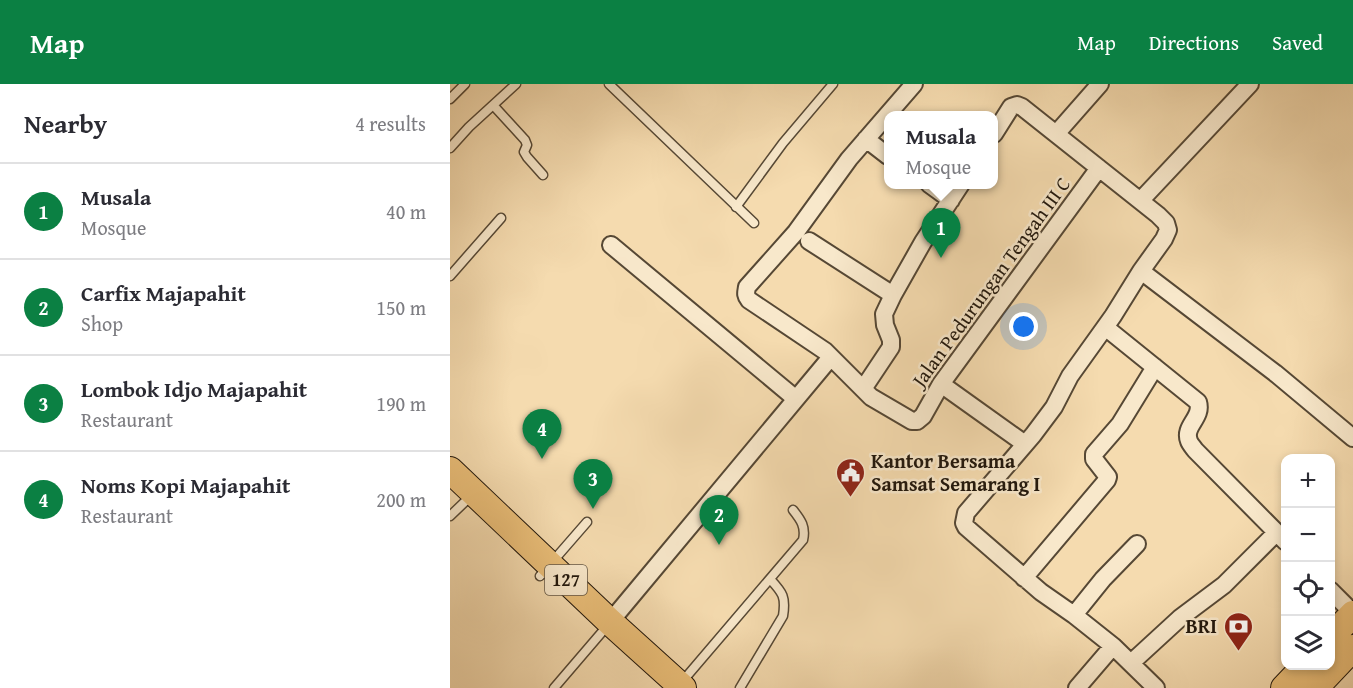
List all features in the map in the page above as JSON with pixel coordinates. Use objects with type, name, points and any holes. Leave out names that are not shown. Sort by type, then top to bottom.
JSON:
[{"type":"main road","name":"127","points":[[450,470],[459,501],[545,570],[605,627],[675,687]]},
{"type":"main road","points":[[1335,633],[1353,614]]},
{"type":"main road","points":[[1315,688],[1353,648]]},
{"type":"main road","points":[[1284,688],[1301,670]]},
{"type":"street","points":[[891,111],[914,84]]},
{"type":"street","points":[[1141,200],[1250,84]]},
{"type":"street","points":[[1056,134],[1093,86]]},
{"type":"street","points":[[998,126],[1011,107],[1017,105],[1022,107],[1141,200],[1166,223],[1168,230],[1070,376],[1054,407],[966,513],[964,523],[1024,578],[1113,646],[1156,688]]},
{"type":"street","points":[[884,119],[849,159],[796,232],[747,287],[746,297],[749,300],[825,351],[863,389],[891,347],[884,314],[893,295],[923,242],[958,189]]},
{"type":"street","points":[[866,140],[884,153]]},
{"type":"street","name":"Jalan Pedurungan Tengah III C","points":[[863,389],[871,397],[904,417],[918,421],[941,384],[1099,168]]},
{"type":"street","points":[[936,189],[951,200]]},
{"type":"street","points":[[809,241],[893,295]]},
{"type":"street","points":[[611,244],[796,399]]},
{"type":"street","points":[[1141,271],[1275,373],[1353,438]]},
{"type":"street","points":[[1105,327],[1198,402],[1200,408],[1191,424],[1188,441],[1281,538],[1180,618],[1131,663]]},
{"type":"street","points":[[605,627],[831,357]]},
{"type":"street","points":[[1024,578],[1107,480],[1108,477],[1094,459],[1094,454],[1120,424],[1155,367]]},
{"type":"street","points":[[941,384],[1025,444]]},
{"type":"street","points":[[1074,615],[1103,579],[1137,544]]},
{"type":"street","points":[[1335,595],[1353,614]]},
{"type":"street","points":[[1077,688],[1113,646]]},
{"type":"lane","points":[[450,99],[465,84]]},
{"type":"lane","points":[[450,148],[469,127],[516,84]]},
{"type":"lane","points":[[609,84],[754,223]]},
{"type":"lane","points":[[736,207],[783,143],[833,84]]},
{"type":"lane","points":[[493,105],[525,140],[527,146],[524,152],[543,175]]},
{"type":"lane","points":[[450,276],[501,218]]},
{"type":"lane","points":[[675,687],[803,540],[805,532],[802,521],[794,510]]},
{"type":"lane","points":[[545,570],[587,522]]},
{"type":"lane","points":[[740,688],[783,616],[785,604],[783,592],[770,579]]},
{"type":"lane","points":[[554,688],[605,627]]},
{"type":"place","name":"Musala","points":[[941,258]]},
{"type":"place","name":"Noms Kopi Majapahit","points":[[542,459]]},
{"type":"place","name":"Kantor Bersama Samsat Semarang I","points":[[850,498]]},
{"type":"place","name":"Lombok Idjo Majapahit","points":[[593,509]]},
{"type":"place","name":"Carfix Majapahit","points":[[719,545]]},
{"type":"place","name":"BRI","points":[[1238,652]]}]
